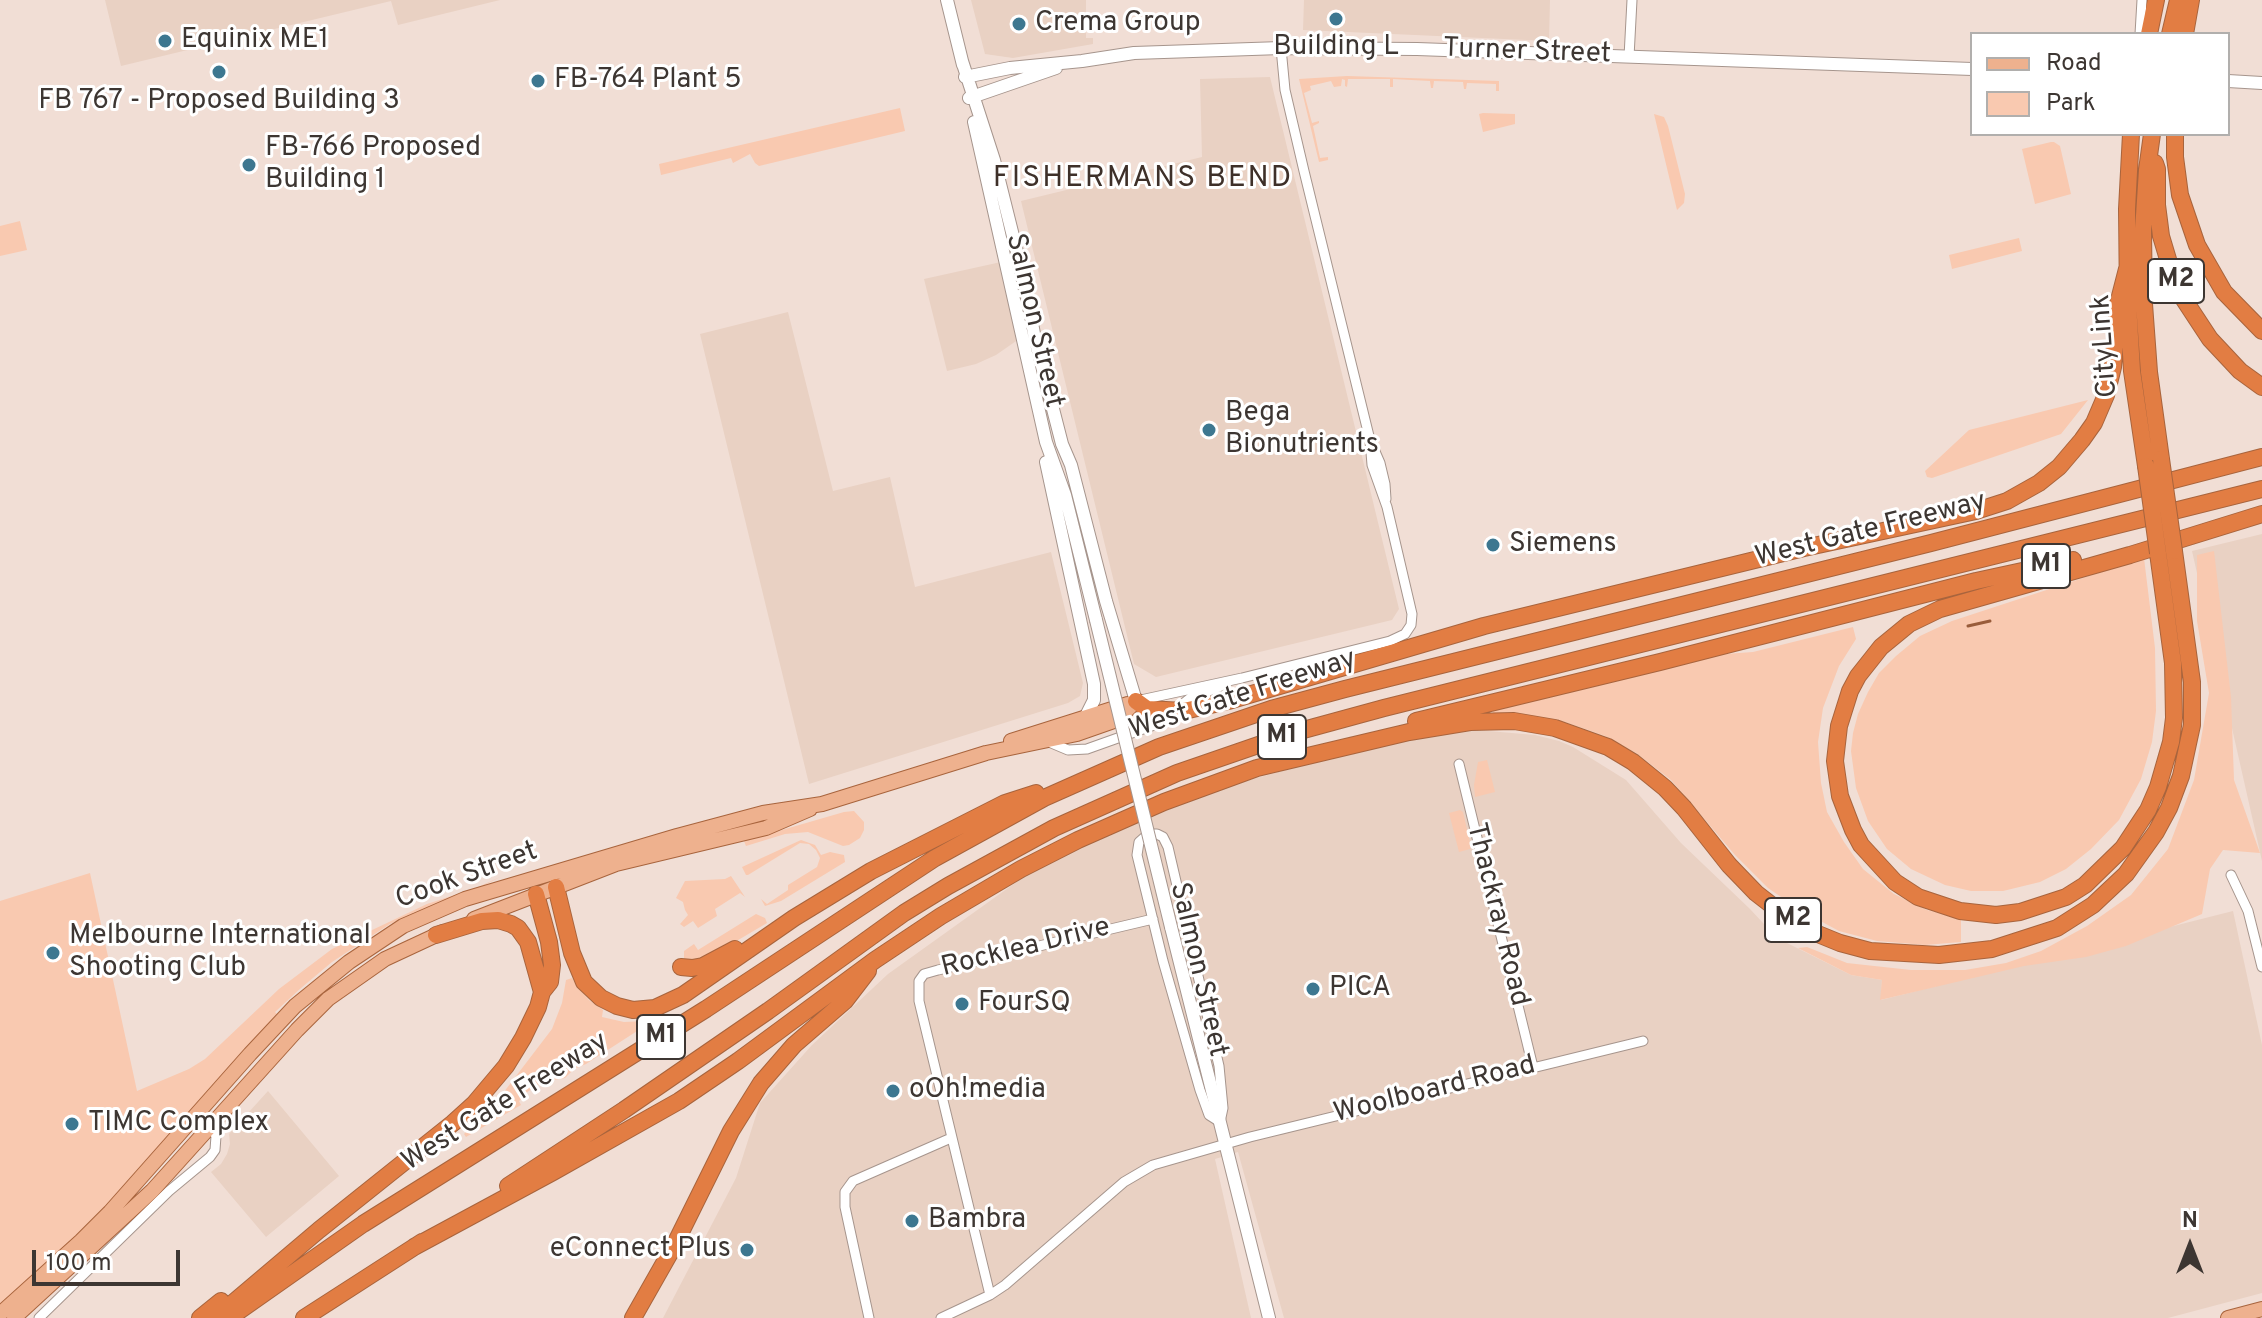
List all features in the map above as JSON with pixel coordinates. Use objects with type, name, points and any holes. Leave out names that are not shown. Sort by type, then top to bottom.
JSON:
[{"type":"highway","points":[[2149,32],[2156,0]]},
{"type":"highway","points":[[2170,32],[2178,0]]},
{"type":"highway","points":[[2185,32],[2191,0]]},
{"type":"highway","name":"CityLink","points":[[2131,136],[2127,269],[2130,304],[2149,372],[2153,463],[2166,552]]},
{"type":"highway","name":"M2","points":[[2175,136],[2180,195],[2197,245],[2224,292],[2262,331]]},
{"type":"highway","name":"CityLink","points":[[2130,304],[2143,231],[2151,140]]},
{"type":"highway","name":"M2","points":[[2151,140],[2157,169],[2161,236],[2173,276],[2183,298],[2210,339],[2240,371],[2262,387]]},
{"type":"highway","name":"M2","points":[[1136,701],[1147,709],[1174,711],[1228,701],[1445,637],[1828,543],[1976,511],[2007,501],[2059,467],[2094,423],[2106,395],[2117,339],[2130,304]]},
{"type":"highway","name":"West Gate Freeway","points":[[229,1318],[363,1224],[706,1009],[935,858],[1032,804],[1101,771],[1199,732],[1345,689],[2262,457]]},
{"type":"highway","name":"West Gate Freeway","points":[[304,1318],[624,1110],[904,913],[1054,828],[1177,773],[1296,732],[1384,708],[2262,489]]},
{"type":"highway","name":"M1","points":[[414,1247],[679,1101],[941,916],[999,882],[1164,802],[1325,746],[1475,706],[1976,581],[2262,514]]},
{"type":"highway","name":"M2","points":[[2166,552],[2173,663],[2171,742],[2148,810],[2123,848],[2085,885],[2066,897],[2020,912],[1996,915],[1960,911],[1918,897],[1895,882],[1861,845],[1846,815],[1835,761],[1843,709],[1858,676],[1892,636],[1940,609],[2217,527]]},
{"type":"highway","name":"M2","points":[[1257,768],[1371,739],[1449,725],[1498,721],[1555,728],[1608,747],[1652,777],[1684,808],[1729,865],[1756,893],[1813,932],[1870,951],[1901,954],[1939,955],[1992,949],[2057,928],[2093,905],[2126,874],[2169,808],[2188,753],[2193,691],[2188,638],[2166,552]]},
{"type":"highway","name":"M2","points":[[1199,732],[1262,702],[1448,643],[1631,591]]},
{"type":"highway","points":[[554,880],[572,953],[580,975],[589,988],[617,1006],[633,1010],[655,1008],[674,1000],[794,918],[871,871],[1005,803],[1101,771]]},
{"type":"highway","points":[[215,1318],[453,1123],[506,1066],[523,1038],[542,992],[550,982],[552,965],[549,942],[534,887]]},
{"type":"highway","points":[[681,967],[703,966],[768,929],[794,918]]},
{"type":"highway","points":[[436,935],[482,921],[498,920],[511,924],[528,942],[542,992]]},
{"type":"highway","points":[[633,1318],[675,1244],[731,1131],[761,1083],[794,1045],[845,1001],[875,960]]},
{"type":"highway","points":[[200,1318],[338,1203],[379,1172],[396,1168]]},
{"type":"highway","points":[[624,1318],[650,1285]]},
{"type":"main road","name":"Cook Street","points":[[986,753],[1017,738],[1136,701]]},
{"type":"main road","name":"Cook Street","points":[[14,1318],[152,1191],[328,999],[385,959],[554,880],[822,804],[986,753],[1043,742],[1108,724],[1124,714],[1136,701]]},
{"type":"main road","name":"Cook Street","points":[[0,1314],[91,1231],[283,1018],[309,994],[363,952],[403,926],[434,911],[465,899],[534,887]]},
{"type":"main road","points":[[2228,1318],[2262,1309]]},
{"type":"street","name":"Salmon Street","points":[[947,0],[1062,444],[1071,465],[1136,701]]},
{"type":"street","points":[[1629,57],[1632,0]]},
{"type":"street","points":[[2140,32],[2142,0]]},
{"type":"street","name":"Turner Street","points":[[966,77],[1010,68],[1157,51],[1378,47],[1970,69]]},
{"type":"street","points":[[1136,701],[1396,639],[1405,634],[1411,625],[1411,610],[1387,507],[1385,484],[1370,440],[1285,90],[1281,48]]},
{"type":"street","name":"Turner Street","points":[[971,98],[1082,61]]},
{"type":"street","points":[[2230,81],[2262,83]]},
{"type":"street","name":"Salmon Street","points":[[1010,250],[1046,442],[1049,474],[1092,674],[1094,700],[1085,718]]},
{"type":"street","name":"Salmon Street","points":[[1046,442],[1065,495],[1269,1318]]},
{"type":"street","name":"Salmon Street","points":[[1062,444],[1065,495]]},
{"type":"street","points":[[1092,674],[1114,675],[1125,662]]},
{"type":"street","name":"Cook Street","points":[[1043,742],[1078,751],[1157,724],[1193,696],[1242,678]]},
{"type":"street","name":"Thackray Road","points":[[1459,764],[1533,1067]]},
{"type":"street","name":"Salmon Street","points":[[1153,833],[1166,840],[1179,892],[1219,1066],[1223,1108],[1220,1122],[1209,1115],[1185,1043],[1137,850],[1142,838],[1153,833]]},
{"type":"street","points":[[2231,875],[2248,911],[2262,967]]},
{"type":"street","name":"Rocklea Drive","points":[[990,1295],[919,1001],[919,981],[924,974],[1153,919]]},
{"type":"street","name":"Woolboard Road","points":[[1226,1144],[1643,1041]]},
{"type":"street","points":[[39,1318],[169,1191],[210,1157],[215,1150],[216,1136],[195,1116]]},
{"type":"street","points":[[869,1318],[845,1207],[845,1192],[853,1181],[951,1138]]},
{"type":"street","points":[[941,1318],[1005,1285],[1132,1176],[1165,1161],[1226,1144]]},
{"type":"street","points":[[86,1273],[87,1252]]},
{"type":"shaded area","points":[[105,0],[500,0],[398,25],[391,1],[121,66]]},
{"type":"shaded area","points":[[971,0],[1086,0],[1086,38],[1093,38],[1093,44],[1013,58],[985,54]]},
{"type":"shaded area","points":[[1304,0],[1550,0],[1549,41],[1303,30]]},
{"type":"shaded area","points":[[1270,77],[1399,609],[1392,620],[1156,677],[1134,664],[1021,201],[1202,157],[1200,79]]},
{"type":"shaded area","points":[[1001,262],[1019,339],[976,364],[947,371],[924,279]]},
{"type":"shaded area","points":[[788,312],[833,491],[890,477],[915,587],[1051,552],[1083,683],[1080,696],[1068,703],[809,784],[700,334]]},
{"type":"shaded area","points":[[2262,534],[2262,861],[2192,551]]},
{"type":"shaded area","points":[[1477,730],[1535,735],[1559,741],[1626,780],[1681,843],[1777,938],[1851,975],[1882,980],[1881,1000],[2233,911],[2262,1045],[2262,1293],[2168,1318],[1284,1318],[1238,1152],[1215,1159],[1251,1318],[663,1318],[736,1178],[760,1103],[812,1045],[888,974],[1029,873],[1099,839],[1217,789],[1394,740]]},
{"type":"shaded area","points":[[268,1091],[339,1176],[266,1237],[211,1172],[227,1154],[229,1134]]},
{"type":"green space","points":[[1347,76],[1499,81],[1499,91],[1496,91],[1496,84],[1467,83],[1464,89],[1463,82],[1434,81],[1431,88],[1430,81],[1393,79],[1393,87],[1390,87],[1390,79],[1348,79],[1347,87],[1342,79],[1341,86],[1334,87],[1331,81],[1310,86],[1311,90],[1304,93],[1312,123],[1319,121],[1313,126],[1320,158],[1328,157],[1328,160],[1319,162],[1299,79]]},
{"type":"green space","points":[[900,108],[905,131],[759,166],[750,154],[733,163],[731,158],[661,175],[659,164]]},
{"type":"green space","points":[[1479,114],[1515,114],[1515,124],[1483,132]]},
{"type":"green space","points":[[1654,114],[1664,117],[1668,126],[1685,194],[1684,203],[1677,210]]},
{"type":"green space","points":[[2051,142],[2060,146],[2071,194],[2035,204],[2022,149]]},
{"type":"green space","points":[[20,221],[27,250],[0,256],[0,226]]},
{"type":"green space","points":[[2019,238],[2022,251],[1952,269],[1949,255]]},
{"type":"green space","points":[[2088,400],[2061,434],[1932,478],[1927,477],[1925,471],[1969,430]]},
{"type":"green space","points":[[2214,551],[2231,697],[2234,780],[2260,853],[2223,850],[2210,869],[2202,914],[2126,946],[2086,957],[2024,966],[1880,1000],[1882,980],[1851,975],[1798,948],[1807,947],[1847,963],[1911,970],[1965,970],[2006,963],[2041,951],[2087,926],[2131,895],[2168,849],[2194,780],[2209,693],[2197,621],[2197,555]]},
{"type":"green space","points":[[2144,558],[2155,648],[2156,711],[2152,742],[2141,779],[2119,820],[2066,869],[2040,882],[2003,891],[1971,891],[1945,885],[1911,869],[1887,849],[1868,821],[1856,788],[1851,751],[1853,733],[1858,714],[1879,673],[1920,636],[1952,621]]},
{"type":"green space","points":[[1853,627],[1856,639],[1839,666],[1823,708],[1818,742],[1827,812],[1863,869],[1894,894],[1927,910],[1961,918],[1961,942],[1925,945],[1877,941],[1839,931],[1768,888],[1735,855],[1671,780],[1636,753],[1605,736],[1565,722],[1493,714],[1493,710],[1725,654],[1753,652]]},
{"type":"green space","points":[[1487,760],[1495,792],[1475,797],[1478,762]]},
{"type":"green space","points":[[1460,810],[1471,847],[1459,852],[1449,813]]},
{"type":"green space","points":[[854,811],[864,822],[864,830],[860,838],[849,845],[843,846],[808,832],[785,834],[746,846],[744,841],[844,812]]},
{"type":"green space","points":[[801,840],[815,845],[821,855],[830,852],[844,855],[845,862],[781,901],[765,906],[761,899],[767,904],[788,890],[788,885],[817,867],[820,858],[816,850],[809,844],[800,843],[748,875],[742,867]]},
{"type":"green space","points":[[90,873],[137,1091],[205,1059],[279,989],[332,949],[427,904],[500,877],[477,889],[390,924],[332,962],[301,988],[275,1012],[278,1015],[70,1249],[0,1307],[0,901]]},
{"type":"green space","points":[[731,876],[745,897],[740,893],[715,909],[717,916],[698,928],[693,921],[684,927],[680,924],[688,915],[683,902],[676,898],[685,881]]},
{"type":"green space","points":[[756,914],[765,918],[767,923],[701,962],[684,960],[684,951],[694,944],[698,950]]},
{"type":"green space","points":[[572,978],[589,1000],[603,1010],[602,1017],[624,1022],[646,1021],[648,1024],[574,1069],[565,1078],[542,1082],[523,1095],[519,1101],[521,1105],[466,1137],[464,1134],[497,1101],[552,1029],[562,1003],[566,980]]},
{"type":"waterway","points":[[1968,626],[1990,621]]},
{"type":"place","name":"Building L","points":[[1336,19]]},
{"type":"place","name":"Crema Group","points":[[1019,24]]},
{"type":"place","name":"Equinix ME1","points":[[165,41]]},
{"type":"place","name":"FB 767 - Proposed Building 3","points":[[219,72]]},
{"type":"place","name":"FB-764 Plant 5","points":[[538,81]]},
{"type":"place","name":"FB-766 Proposed Building 1","points":[[249,165]]},
{"type":"place","name":"Bega Bionutrients","points":[[1209,430]]},
{"type":"place","name":"Siemens","points":[[1493,545]]},
{"type":"place","name":"Melbourne International Shooting Club","points":[[53,953]]},
{"type":"place","name":"PICA","points":[[1313,989]]},
{"type":"place","name":"FourSQ","points":[[962,1004]]},
{"type":"place","name":"oOh!media","points":[[893,1091]]},
{"type":"place","name":"TIMC Complex","points":[[72,1124]]},
{"type":"place","name":"Bambra","points":[[912,1221]]},
{"type":"place","name":"eConnect Plus","points":[[747,1250]]},
{"type":"district","name":"FISHERMANS BEND","points":[[1143,180]]}]
